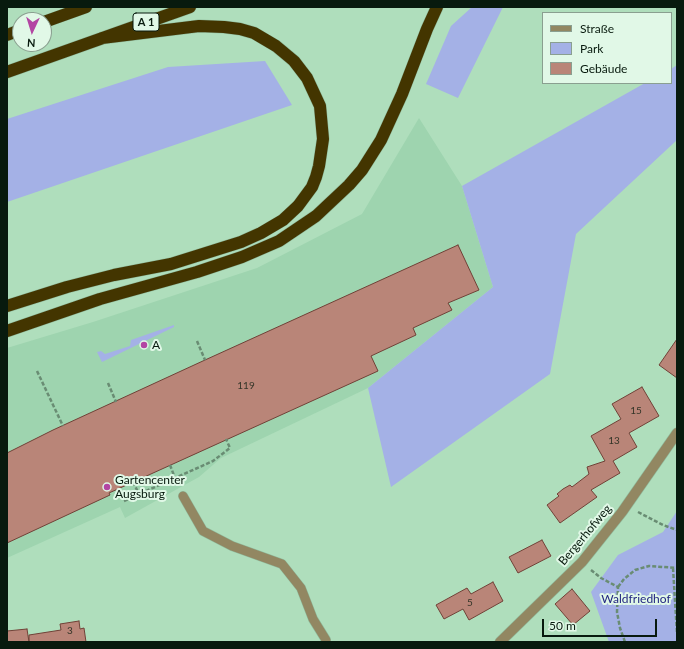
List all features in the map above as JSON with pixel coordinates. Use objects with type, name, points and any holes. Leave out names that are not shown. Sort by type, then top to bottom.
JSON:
[{"type":"highway","points":[[52,19],[86,7]]},
{"type":"highway","name":"A 1","points":[[7,72],[190,7]]},
{"type":"highway","points":[[7,331],[100,299],[197,272],[242,257],[279,241],[316,216],[349,185],[362,170],[381,140],[402,94],[436,7]]},
{"type":"highway","points":[[7,306],[67,287],[114,275],[171,264],[241,242],[261,233],[283,220],[298,206],[312,187],[316,177],[321,152],[322,133],[320,110],[316,97],[301,69],[285,53],[265,38],[240,29],[199,26],[102,38]]},
{"type":"street","name":"Bergerhofweg","points":[[500,642],[582,562],[626,505],[677,433]]},
{"type":"lane","points":[[183,496],[203,531],[232,546],[282,564],[301,588],[313,619],[326,640]]},
{"type":"path","points":[[197,340],[205,360]]},
{"type":"path","points":[[37,371],[63,426]]},
{"type":"path","points":[[108,383],[116,402]]},
{"type":"path","points":[[124,501],[213,461],[230,448],[226,440]]},
{"type":"path","points":[[170,465],[175,478]]},
{"type":"path","points":[[133,482],[139,494]]},
{"type":"path","points":[[626,505],[663,525],[677,530]]},
{"type":"path","points":[[582,562],[601,578],[618,587]]},
{"type":"path","points":[[624,642],[617,612],[618,587],[624,579],[635,570],[649,566],[677,568]]},
{"type":"path","points":[[673,568],[677,634]]},
{"type":"shaded area","points":[[419,118],[462,186],[493,287],[368,388],[221,458],[199,477],[125,518],[120,507],[7,558],[7,348],[93,322],[257,268],[362,214]]},
{"type":"green space","points":[[472,7],[503,7],[458,98],[426,84],[451,26]]},
{"type":"green space","points":[[265,61],[292,105],[7,202],[7,119],[168,67]]},
{"type":"green space","points":[[677,65],[677,140],[576,234],[550,374],[391,487],[368,388],[493,287],[462,186],[643,84],[672,84],[672,68]]},
{"type":"green space","points":[[174,325],[174,327],[102,362],[97,352],[101,351],[105,354],[130,346],[131,340]]},
{"type":"green space","name":"Waldfriedhof","points":[[677,511],[677,642],[609,642],[591,592],[618,555],[663,532]]},
{"type":"building","name":"Gartencenter Augsburg","points":[[458,245],[479,290],[448,303],[452,310],[413,328],[416,335],[371,356],[378,371],[109,493],[110,495],[7,543],[7,453],[53,430]]},
{"type":"building","points":[[677,339],[677,378],[659,365]]},
{"type":"building","points":[[642,387],[659,416],[629,433],[637,447],[613,461],[620,473],[591,490],[597,497],[560,523],[547,505],[559,496],[557,494],[563,489],[570,485],[572,487],[589,474],[587,467],[605,461],[591,436],[621,419],[612,404]]},
{"type":"building","points":[[542,540],[551,556],[518,573],[509,557]]},
{"type":"building","points":[[493,582],[503,601],[469,620],[463,609],[444,619],[436,605],[467,588],[471,594]]},
{"type":"building","points":[[572,589],[590,611],[573,625],[555,604]]},
{"type":"building","points":[[79,621],[80,629],[84,628],[86,642],[29,642],[29,635],[61,630],[60,624]]},
{"type":"building","points":[[27,629],[29,642],[7,642],[7,631]]},
{"type":"place","name":"A","points":[[144,345]]},
{"type":"place","name":"Gartencenter Augsburg","points":[[107,487]]}]
